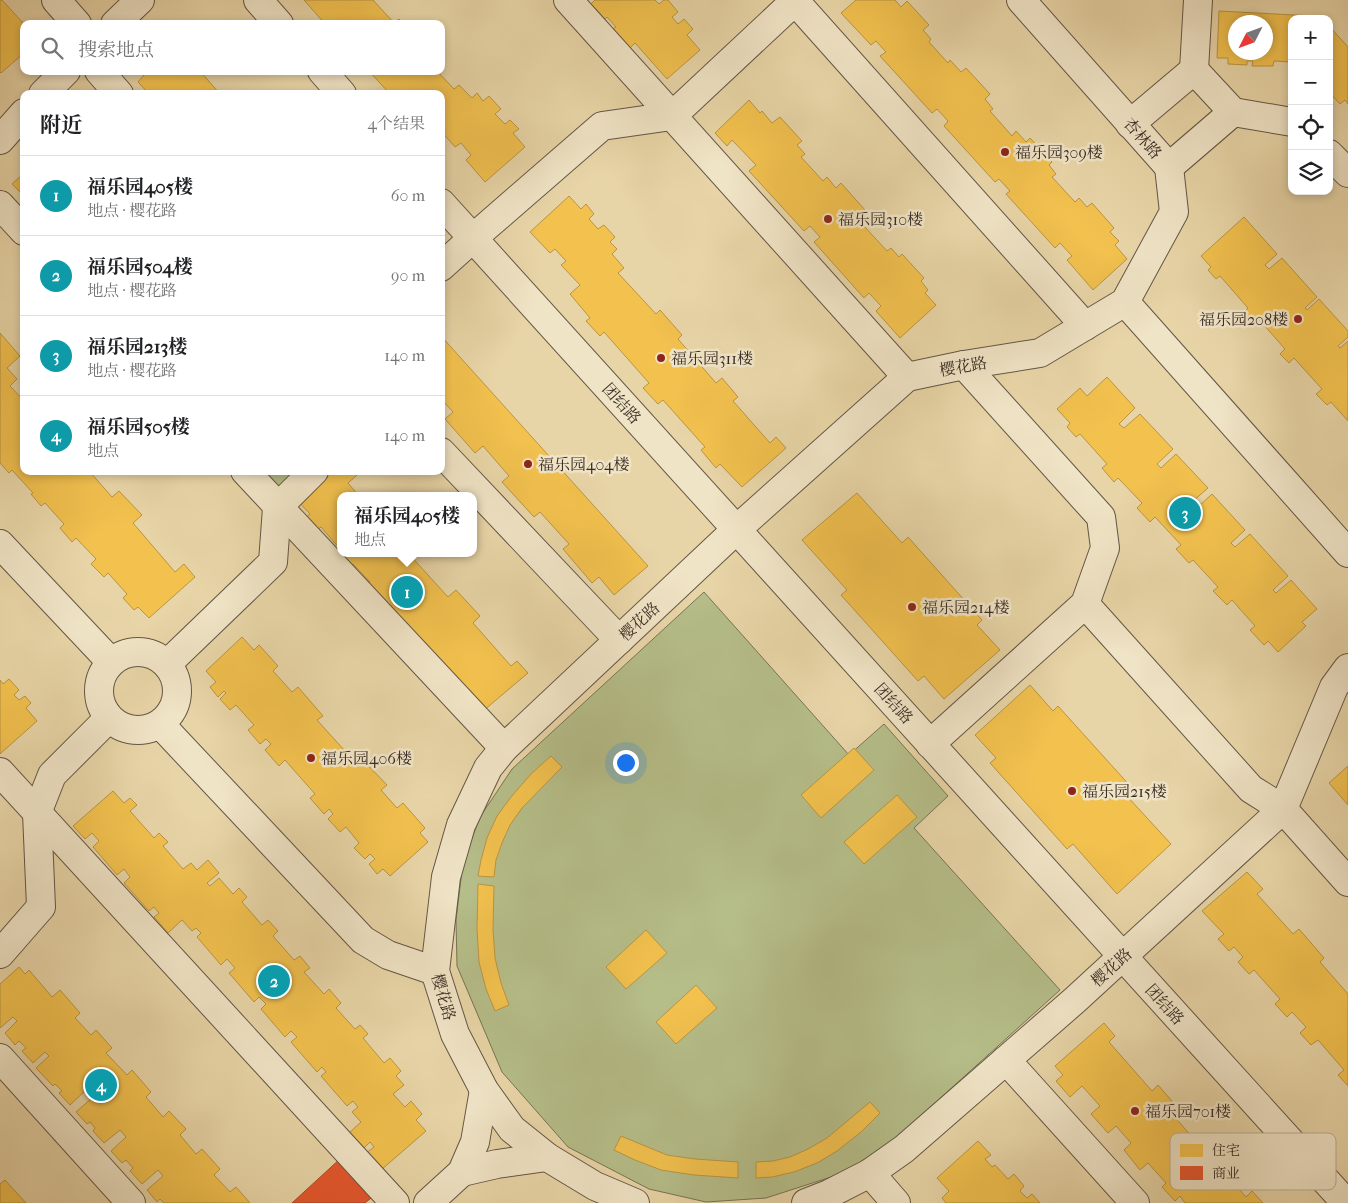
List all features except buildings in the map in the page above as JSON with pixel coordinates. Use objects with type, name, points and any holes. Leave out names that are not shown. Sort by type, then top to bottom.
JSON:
[{"type":"street","points":[[56,0],[74,20]]},
{"type":"street","points":[[119,20],[140,0]]},
{"type":"street","points":[[258,0],[276,20]]},
{"type":"street","points":[[568,0],[907,377]]},
{"type":"street","points":[[445,263],[602,126],[672,116],[795,0],[1085,326]]},
{"type":"street","name":"杏林路","points":[[1021,0],[1169,168],[1233,112]]},
{"type":"street","points":[[1198,0],[1194,70],[1233,112],[1288,121]]},
{"type":"street","points":[[1130,124],[1194,70]]},
{"type":"street","points":[[47,90],[62,75]]},
{"type":"street","points":[[102,75],[116,90]]},
{"type":"street","points":[[325,75],[339,90]]},
{"type":"street","points":[[0,140],[20,118]]},
{"type":"street","points":[[1333,158],[1348,174]]},
{"type":"street","points":[[1169,168],[1174,212],[1125,302],[1348,553]]},
{"type":"street","points":[[0,205],[20,227]]},
{"type":"street","name":"团结路","points":[[445,207],[1283,1133]]},
{"type":"street","name":"樱花路","points":[[635,1203],[595,1186],[547,1156],[512,1129],[484,1090],[455,1034],[435,971],[446,877],[461,825],[488,768],[504,748],[737,529],[907,377],[964,365],[1040,353],[1125,302]]},
{"type":"street","points":[[930,744],[1085,604],[1105,548],[1101,517],[964,365]]},
{"type":"street","points":[[445,456],[619,640]]},
{"type":"street","points":[[248,475],[277,508],[504,748]]},
{"type":"street","points":[[167,664],[272,562],[277,508],[310,475]]},
{"type":"street","points":[[0,544],[111,662]]},
{"type":"street","points":[[1085,604],[1250,789],[1283,809],[1348,882]]},
{"type":"street","points":[[133,651],[157,656],[167,664],[175,675],[178,688],[176,702],[170,715],[160,724],[147,729],[134,730],[120,726],[109,718],[102,708],[99,683],[103,672],[111,662],[121,654],[133,651]]},
{"type":"street","name":"樱花路","points":[[806,1203],[829,1194],[870,1173],[904,1150],[1122,956],[1283,809],[1334,686],[1348,668]]},
{"type":"street","points":[[0,954],[41,907],[37,813],[52,775],[109,718]]},
{"type":"street","points":[[160,724],[363,940],[388,955],[435,971]]},
{"type":"street","points":[[0,772],[395,1203]]},
{"type":"street","points":[[0,1058],[131,1203]]},
{"type":"street","points":[[1006,1060],[1135,1203]]},
{"type":"street","points":[[428,1203],[462,1172],[475,1142],[484,1090]]},
{"type":"street","points":[[462,1172],[547,1156]]},
{"type":"street","points":[[870,1173],[896,1203]]},
{"type":"green space","points":[[251,475],[310,475],[278,505]]},
{"type":"green space","points":[[704,592],[849,755],[884,724],[948,796],[914,828],[1060,990],[874,1158],[831,1177],[766,1198],[706,1202],[649,1189],[568,1147],[502,1072],[457,966],[456,920],[463,862],[480,817],[512,769]]},
{"type":"place","name":"福乐园309楼","points":[[1005,152]]},
{"type":"place","name":"福乐园310楼","points":[[828,219]]},
{"type":"place","name":"福乐园208楼","points":[[1298,319]]},
{"type":"place","name":"福乐园311楼","points":[[661,358]]},
{"type":"place","name":"福乐园404楼","points":[[528,464]]},
{"type":"place","name":"福乐园213楼","points":[[1185,513]]},
{"type":"place","name":"福乐园405楼","points":[[407,592]]},
{"type":"place","name":"福乐园214楼","points":[[912,607]]},
{"type":"place","name":"福乐园406楼","points":[[311,758]]},
{"type":"place","name":"福乐园215楼","points":[[1072,791]]},
{"type":"place","name":"福乐园504楼","points":[[274,981]]},
{"type":"place","name":"福乐园505楼","points":[[101,1085]]},
{"type":"place","name":"福乐园701楼","points":[[1135,1111]]}]
